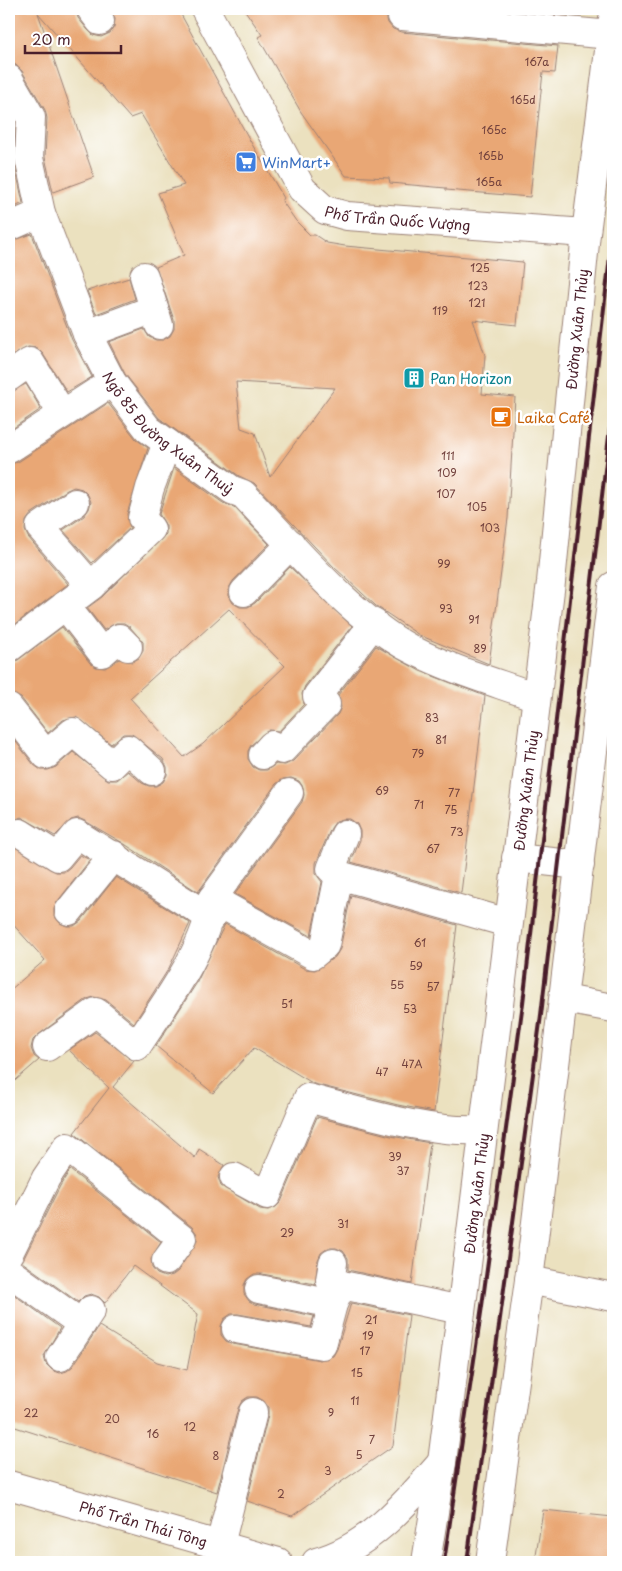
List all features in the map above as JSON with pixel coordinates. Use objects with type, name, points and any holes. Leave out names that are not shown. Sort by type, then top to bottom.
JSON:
[{"type":"main road","name":"Phố Trần Quốc Vượng","points":[[205,9],[302,189],[325,210],[347,216],[404,222],[586,233]]},
{"type":"main road","points":[[402,16],[612,27]]},
{"type":"main road","name":"Đường Xuân Thủy","points":[[426,1562],[442,1462],[551,582],[586,233],[612,27]]},
{"type":"main road","name":"Ngõ 85 Đường Xuân Thuỷ","points":[[9,79],[30,117],[29,158],[41,213],[87,334],[112,382],[148,429],[232,490],[243,494],[331,586],[374,623],[410,648],[437,661],[536,697]]},
{"type":"main road","points":[[9,227],[41,213]]},
{"type":"main road","points":[[87,334],[156,317],[144,276]]},
{"type":"main road","points":[[9,377],[30,362],[62,413]]},
{"type":"main road","points":[[9,449],[112,382]]},
{"type":"main road","points":[[9,648],[91,586],[151,529],[142,518],[150,488],[166,443]]},
{"type":"main road","points":[[75,503],[40,528],[91,586]]},
{"type":"main road","points":[[244,592],[291,544]]},
{"type":"main road","points":[[490,1562],[529,1280],[580,865],[607,702],[613,586]]},
{"type":"main road","points":[[65,605],[102,653],[119,638],[128,647]]},
{"type":"main road","points":[[263,756],[272,745],[282,750],[326,704],[317,696],[374,623]]},
{"type":"main road","points":[[9,708],[46,755],[73,732],[112,765],[128,749],[152,771]]},
{"type":"main road","points":[[46,1047],[96,1012],[137,1046],[182,976],[211,909],[289,793]]},
{"type":"main road","points":[[20,833],[58,858],[77,834],[211,909],[313,955],[325,945],[339,875]]},
{"type":"main road","points":[[345,834],[331,868],[339,875],[508,923]]},
{"type":"main road","points":[[69,911],[114,855]]},
{"type":"main road","points":[[516,858],[580,865]]},
{"type":"main road","points":[[564,999],[613,1008]]},
{"type":"main road","points":[[234,1177],[267,1195],[308,1098],[368,1114],[458,1132],[482,1130]]},
{"type":"main road","points":[[9,1253],[46,1178],[67,1147],[182,1239],[166,1261]]},
{"type":"main road","points":[[9,1272],[86,1317],[60,1356]]},
{"type":"main road","points":[[529,1280],[613,1298]]},
{"type":"main road","points":[[236,1329],[322,1345],[336,1284]]},
{"type":"main road","points":[[258,1289],[336,1284],[461,1310]]},
{"type":"main road","points":[[220,1546],[253,1412]]},
{"type":"main road","points":[[316,1562],[333,1558],[376,1529],[420,1487],[442,1462]]},
{"type":"main road","name":"Phố Trần Thái Tông","points":[[9,1485],[278,1562]]},
{"type":"building","points":[[9,9],[76,9],[78,18],[88,30],[93,35],[101,37],[110,33],[114,27],[115,19],[110,9],[178,9],[253,146],[284,198],[282,201],[296,221],[310,235],[315,235],[327,243],[345,246],[523,262],[517,325],[473,320],[485,355],[482,394],[515,397],[508,518],[489,664],[419,635],[376,606],[334,567],[254,483],[239,476],[159,418],[125,374],[109,342],[144,329],[149,337],[163,340],[170,336],[174,329],[174,320],[156,267],[184,255],[158,193],[184,185],[141,114],[130,118],[38,13],[94,177],[53,192],[45,157],[47,118],[45,110],[22,71],[16,65],[9,63]],"holes":[[[236,382],[335,388],[270,477],[255,433],[241,428]]]},
{"type":"building","points":[[244,9],[389,9],[386,15],[388,23],[393,29],[401,32],[558,46],[555,73],[543,72],[530,197],[390,183],[389,178],[346,176],[301,112],[258,37],[262,35]]},
{"type":"building","points":[[495,9],[561,9],[561,15]]},
{"type":"building","points":[[9,110],[15,121],[14,161],[23,203],[9,210]]},
{"type":"building","points":[[32,234],[72,340],[92,377],[67,392],[43,354],[37,348],[28,347],[9,358],[9,242]]},
{"type":"building","points":[[129,278],[135,299],[96,314],[87,291]]},
{"type":"building","points":[[26,384],[41,409],[9,431],[9,392]]},
{"type":"building","points":[[108,403],[136,439],[148,448],[127,514],[130,528],[92,563],[63,530],[84,516],[89,509],[91,502],[88,495],[82,489],[74,487],[67,490],[31,514],[26,521],[25,530],[28,537],[68,584],[9,629],[9,464],[18,462]]},
{"type":"building","points":[[174,468],[223,503],[234,507],[269,544],[233,581],[229,588],[229,596],[233,603],[240,607],[248,607],[255,603],[290,567],[352,626],[305,686],[302,694],[304,704],[279,731],[269,730],[251,745],[248,751],[248,759],[253,767],[259,770],[267,770],[276,764],[285,765],[293,761],[338,714],[341,707],[338,695],[376,646],[420,671],[485,696],[461,893],[351,862],[360,840],[360,831],[357,824],[350,819],[343,819],[336,821],[331,828],[316,863],[316,874],[322,882],[311,936],[235,894],[302,802],[304,795],[303,787],[299,781],[291,778],[283,779],[276,784],[198,892],[123,843],[78,818],[71,820],[55,836],[21,817],[9,823],[9,733],[34,765],[41,770],[56,767],[73,752],[108,780],[117,780],[128,771],[142,783],[156,786],[163,782],[167,775],[167,767],[163,759],[132,734],[123,734],[111,744],[76,717],[63,720],[48,733],[21,698],[9,693],[9,663],[18,660],[62,627],[90,663],[96,667],[105,668],[119,659],[132,662],[139,658],[143,651],[143,642],[130,627],[124,623],[116,623],[104,630],[87,608],[102,597],[166,534],[166,526],[159,514]],"holes":[[[229,609],[285,666],[203,744],[184,757],[130,698]]]},
{"type":"building","points":[[9,843],[56,872],[64,872],[80,855],[90,860],[57,902],[54,916],[60,923],[74,926],[81,921],[116,877],[190,923],[169,968],[134,1023],[106,1000],[94,997],[87,999],[33,1040],[31,1048],[34,1056],[39,1060],[9,1086],[9,991],[45,960],[9,920]]},
{"type":"building","points":[[351,895],[457,925],[434,1112],[314,1084],[254,1048],[213,1093],[156,1046],[196,984],[225,924],[305,969],[315,970],[335,957],[340,949]]},
{"type":"building","points":[[95,1032],[134,1061],[113,1087],[195,1158],[199,1149],[224,1165],[218,1177],[221,1186],[260,1209],[268,1210],[276,1207],[281,1202],[317,1117],[391,1136],[430,1143],[412,1284],[348,1270],[348,1258],[343,1251],[336,1248],[328,1248],[321,1253],[318,1260],[315,1284],[254,1274],[247,1279],[244,1285],[244,1294],[249,1301],[255,1304],[314,1316],[311,1327],[238,1314],[231,1314],[224,1319],[221,1326],[221,1335],[226,1341],[233,1344],[320,1360],[333,1356],[337,1349],[351,1303],[409,1315],[393,1446],[292,1516],[247,1501],[268,1415],[268,1407],[264,1401],[257,1397],[248,1397],[242,1401],[238,1408],[217,1492],[9,1425],[9,1291],[60,1328],[44,1356],[46,1364],[52,1370],[60,1373],[67,1371],[73,1366],[99,1326],[157,1362],[187,1370],[198,1314],[133,1266],[105,1303],[99,1297],[91,1294],[84,1296],[78,1302],[22,1262],[70,1170],[161,1242],[151,1259],[152,1268],[157,1274],[165,1277],[173,1275],[178,1271],[197,1241],[197,1234],[192,1227],[74,1133],[109,1088],[69,1050]]},
{"type":"building","points":[[543,1510],[613,1517],[613,1562],[535,1562]]},
{"type":"railway","points":[[444,1562],[482,1306],[523,1003],[613,231]]},
{"type":"railway","points":[[467,1562],[541,1015],[613,402]]},
{"type":"place","name":"WinMart+","points":[[246,162]]},
{"type":"place","name":"Pan Horizon","points":[[414,378]]},
{"type":"place","name":"Laika Café","points":[[501,417]]}]
